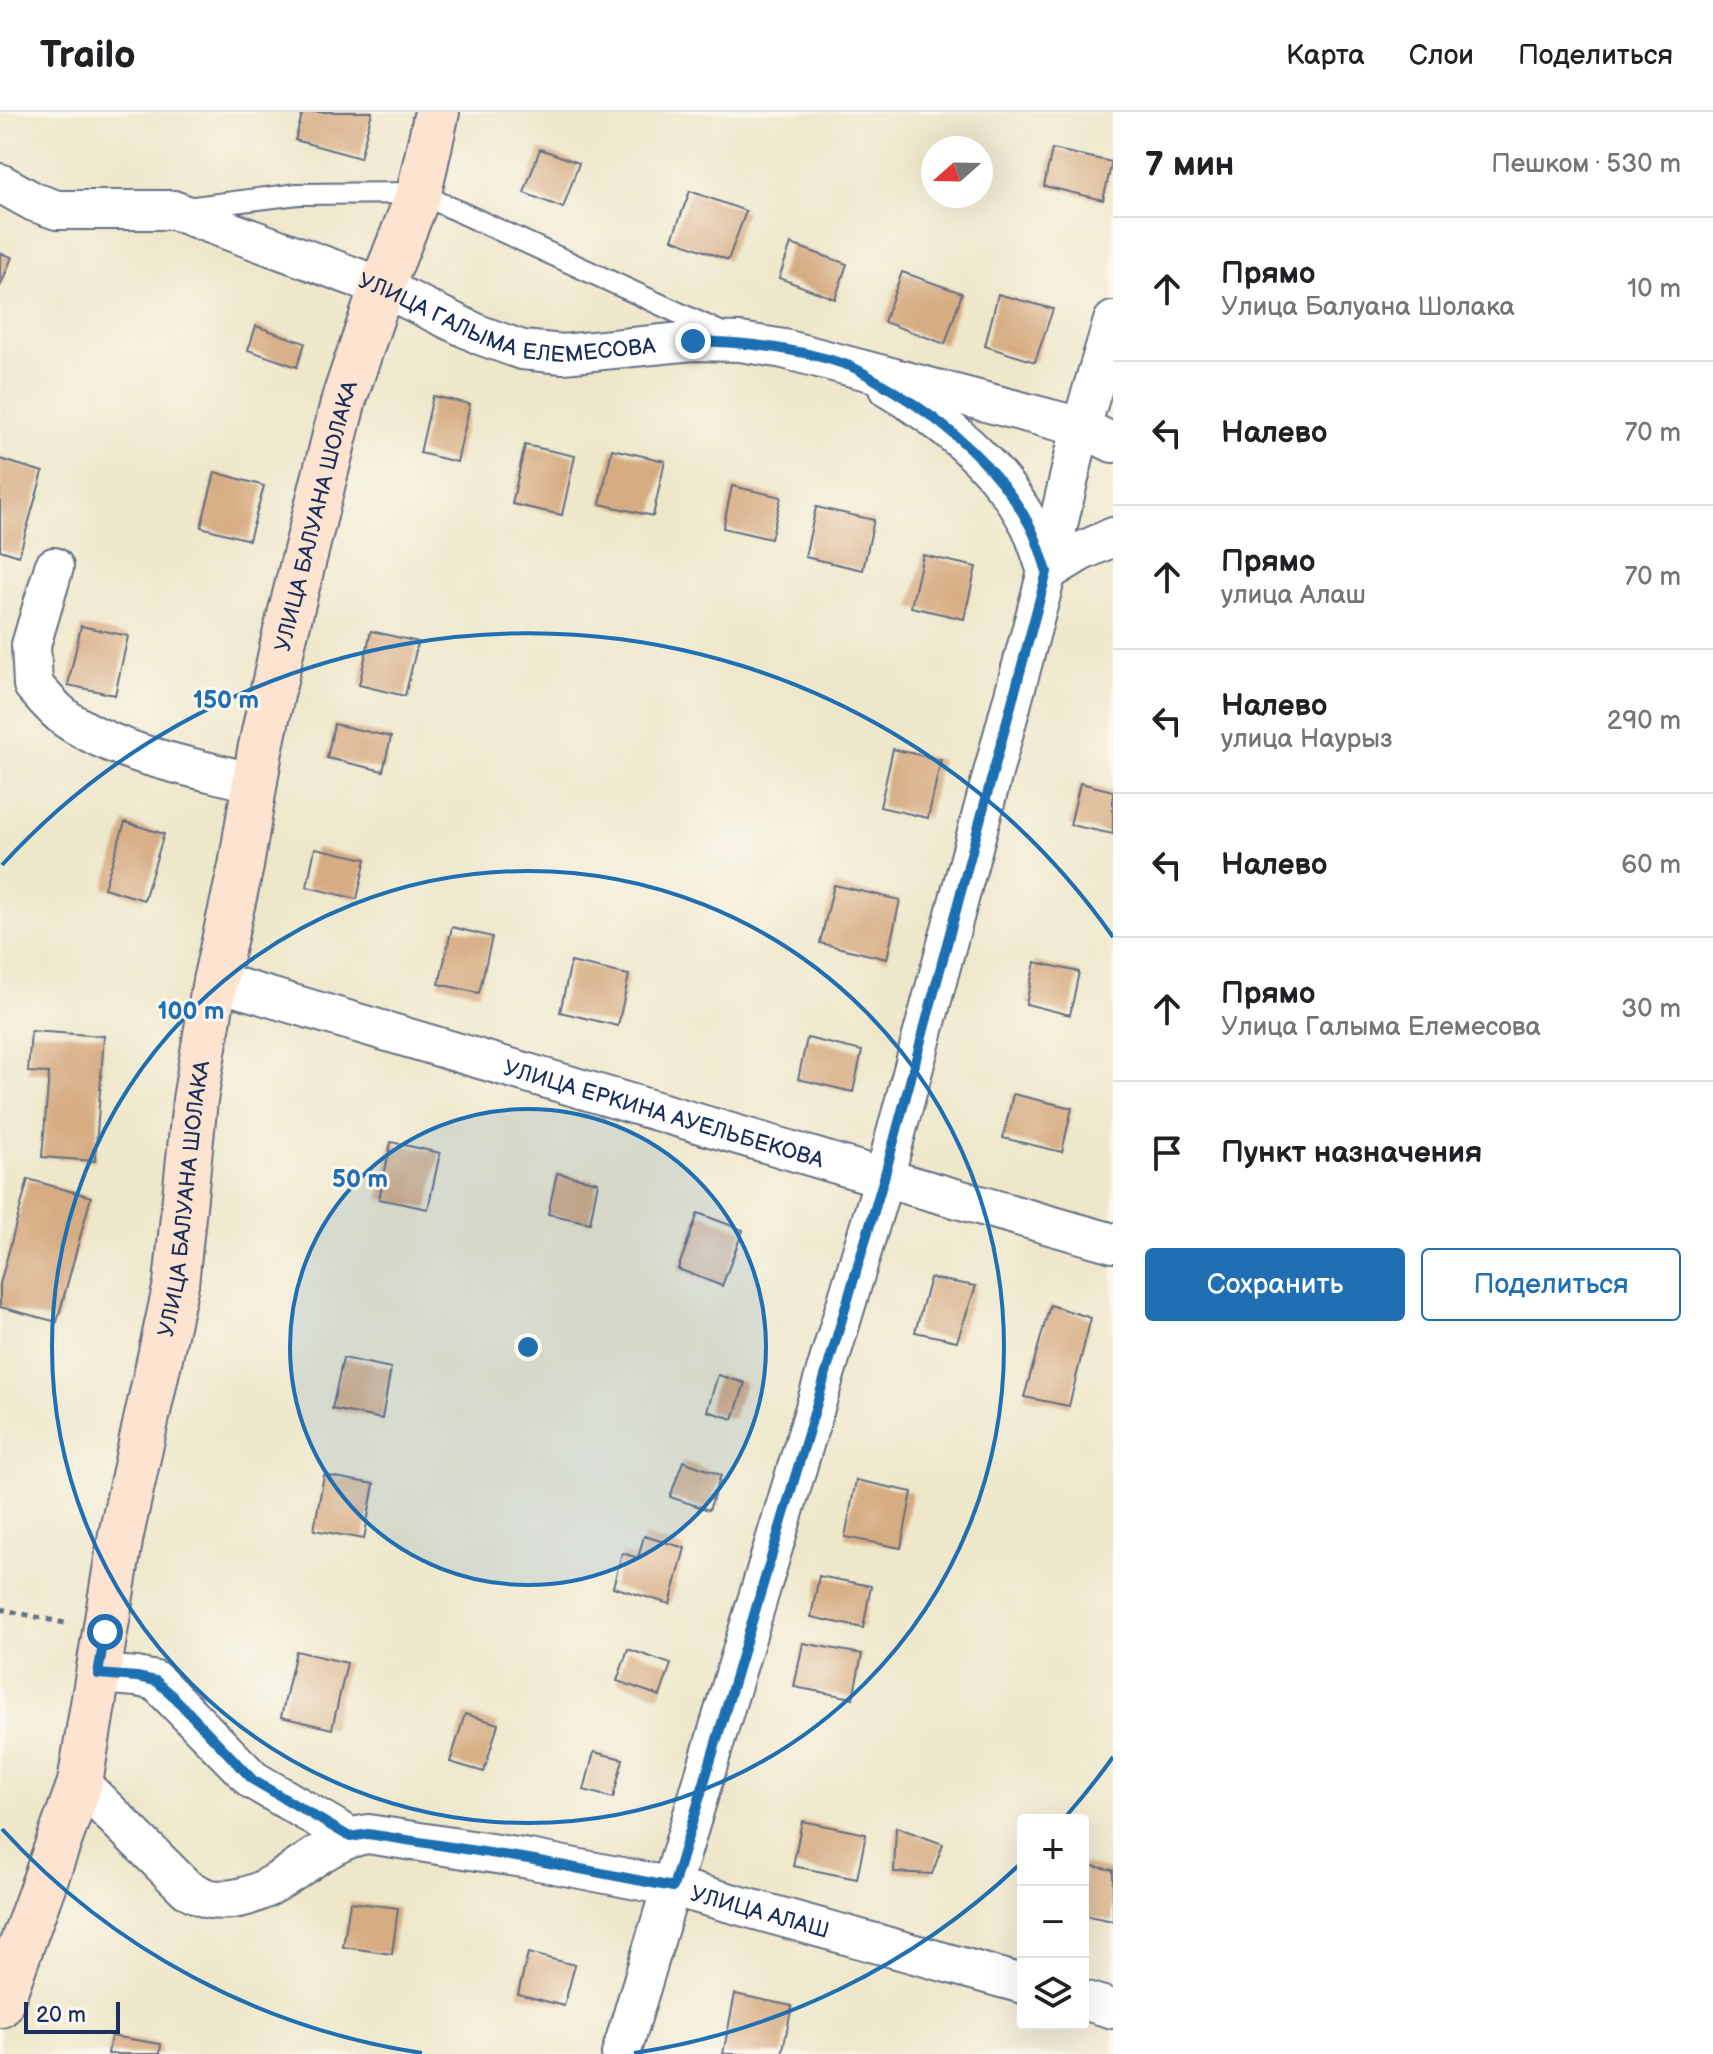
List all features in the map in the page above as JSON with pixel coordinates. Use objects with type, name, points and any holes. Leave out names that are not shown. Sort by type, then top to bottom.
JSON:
[{"type":"street","name":"УЛИЦА БАЛУАНА ШОЛАКА","points":[[0,2005],[80,1783],[121,1535],[176,1284],[195,1100],[215,981],[241,866],[283,643],[344,399],[382,287],[419,193],[437,112]]},
{"type":"street","name":"УЛИЦА ГАЛЫМА ЕЛЕМЕСОВА","points":[[0,183],[34,202],[57,210],[173,210],[382,287],[480,335],[522,350],[563,354],[693,341],[740,342],[784,349],[1097,435]]},
{"type":"street","points":[[621,2054],[884,1178],[1047,572],[1097,435],[1113,321]]},
{"type":"street","points":[[852,367],[921,407],[971,448],[1012,496],[1032,529],[1047,572]]},
{"type":"street","points":[[1047,572],[1113,537]]},
{"type":"street","points":[[54,567],[31,645],[33,685],[65,718],[97,736],[147,755],[255,783]]},
{"type":"street","name":"УЛИЦА ЕРКИНА АУЕЛЬБЕКОВА","points":[[215,981],[1113,1243]]},
{"type":"street","points":[[98,1674],[156,1681],[253,1780],[350,1837]]},
{"type":"street","points":[[80,1783],[187,1889],[209,1899],[236,1898],[267,1888],[332,1845],[350,1837]]},
{"type":"street","name":"УЛИЦА АЛАШ","points":[[350,1837],[368,1834],[529,1859],[673,1887],[1017,1982]]},
{"type":"street","points":[[1089,2002],[1113,2009]]},
{"type":"lane","points":[[173,210],[298,194],[419,193],[740,342]]},
{"type":"path","points":[[0,1609],[105,1632]]},
{"type":"building","points":[[303,112],[372,112],[360,158],[295,140]]},
{"type":"building","points":[[540,149],[579,163],[563,208],[524,193]]},
{"type":"building","points":[[1052,149],[1112,162],[1103,200],[1044,186]]},
{"type":"building","points":[[690,191],[746,211],[728,260],[672,239]]},
{"type":"building","points":[[791,244],[847,264],[835,299],[779,278]]},
{"type":"building","points":[[0,253],[12,257],[0,287]]},
{"type":"building","points":[[902,272],[962,293],[945,344],[884,322]]},
{"type":"building","points":[[998,294],[1053,309],[1035,362],[985,346]]},
{"type":"building","points":[[256,326],[305,343],[297,367],[248,350]]},
{"type":"building","points":[[433,396],[470,404],[457,462],[420,453]]},
{"type":"building","points":[[525,445],[575,456],[562,515],[512,504]]},
{"type":"building","points":[[612,449],[665,461],[653,516],[600,504]]},
{"type":"building","points":[[0,459],[43,472],[19,556],[0,550]]},
{"type":"building","points":[[215,472],[264,486],[249,540],[201,527]]},
{"type":"building","points":[[732,486],[781,497],[771,539],[723,528]]},
{"type":"building","points":[[816,507],[874,520],[863,570],[805,557]]},
{"type":"building","points":[[923,555],[976,567],[964,619],[911,607]]},
{"type":"building","points":[[81,626],[128,636],[115,695],[68,685]]},
{"type":"building","points":[[371,631],[418,642],[405,696],[359,685]]},
{"type":"building","points":[[334,724],[391,737],[383,771],[327,758]]},
{"type":"building","points":[[893,749],[941,760],[928,818],[880,807]]},
{"type":"building","points":[[1080,783],[1113,791],[1113,834],[1070,825]]},
{"type":"building","points":[[125,822],[164,834],[144,900],[104,888]]},
{"type":"building","points":[[315,848],[366,859],[357,899],[307,887]]},
{"type":"building","points":[[834,885],[900,900],[887,959],[820,943]]},
{"type":"building","points":[[452,927],[492,937],[479,993],[439,984]]},
{"type":"building","points":[[571,962],[629,975],[618,1026],[560,1012]]},
{"type":"building","points":[[1035,962],[1079,972],[1070,1015],[1026,1004]]},
{"type":"building","points":[[31,1031],[104,1036],[95,1161],[42,1157],[49,1073],[28,1072]]},
{"type":"building","points":[[807,1038],[862,1051],[853,1092],[798,1079]]},
{"type":"building","points":[[1013,1094],[1072,1108],[1062,1152],[1003,1138]]},
{"type":"building","points":[[391,1142],[440,1153],[428,1209],[379,1199]]},
{"type":"building","points":[[557,1173],[598,1182],[590,1223],[548,1214]]},
{"type":"building","points":[[28,1179],[91,1197],[57,1322],[0,1307],[0,1284]]},
{"type":"building","points":[[698,1213],[743,1230],[722,1286],[678,1269]]},
{"type":"building","points":[[930,1278],[976,1286],[957,1341],[915,1332]]},
{"type":"building","points":[[1050,1305],[1091,1318],[1069,1406],[1024,1397]]},
{"type":"building","points":[[343,1358],[391,1368],[382,1419],[332,1409]]},
{"type":"building","points":[[718,1375],[745,1383],[733,1419],[707,1411]]},
{"type":"building","points":[[683,1461],[721,1475],[709,1510],[670,1497]]},
{"type":"building","points":[[324,1475],[374,1484],[364,1539],[314,1530]]},
{"type":"building","points":[[856,1480],[912,1492],[901,1548],[845,1537]]},
{"type":"building","points":[[644,1536],[685,1548],[670,1604],[613,1587],[622,1553],[638,1558]]},
{"type":"building","points":[[819,1576],[871,1586],[863,1628],[811,1617]]},
{"type":"building","points":[[803,1643],[862,1654],[853,1698],[794,1687]]},
{"type":"building","points":[[628,1649],[671,1664],[660,1696],[617,1681]]},
{"type":"building","points":[[296,1651],[347,1663],[332,1729],[281,1717]]},
{"type":"building","points":[[465,1714],[498,1724],[484,1772],[450,1762]]},
{"type":"building","points":[[594,1752],[623,1759],[613,1798],[584,1790]]},
{"type":"building","points":[[802,1821],[866,1834],[857,1879],[793,1866]]},
{"type":"building","points":[[896,1827],[943,1844],[932,1874],[894,1872]]},
{"type":"building","points":[[1089,1865],[1113,1870],[1113,1921],[1089,1916]]},
{"type":"building","points":[[350,1902],[398,1908],[392,1954],[343,1947]]},
{"type":"building","points":[[528,1953],[575,1965],[564,2006],[518,1994]]},
{"type":"building","points":[[735,1994],[792,2006],[782,2054],[723,2054]]},
{"type":"building","points":[[111,2036],[161,2044],[160,2054],[108,2054]]},
{"type":"route","points":[[105,1632],[98,1674],[156,1681],[253,1780],[350,1837],[368,1834],[529,1859],[673,1887],[884,1178],[1047,572],[1032,529],[1012,496],[971,448],[921,407],[852,367],[784,349],[740,342],[693,341]]}]
